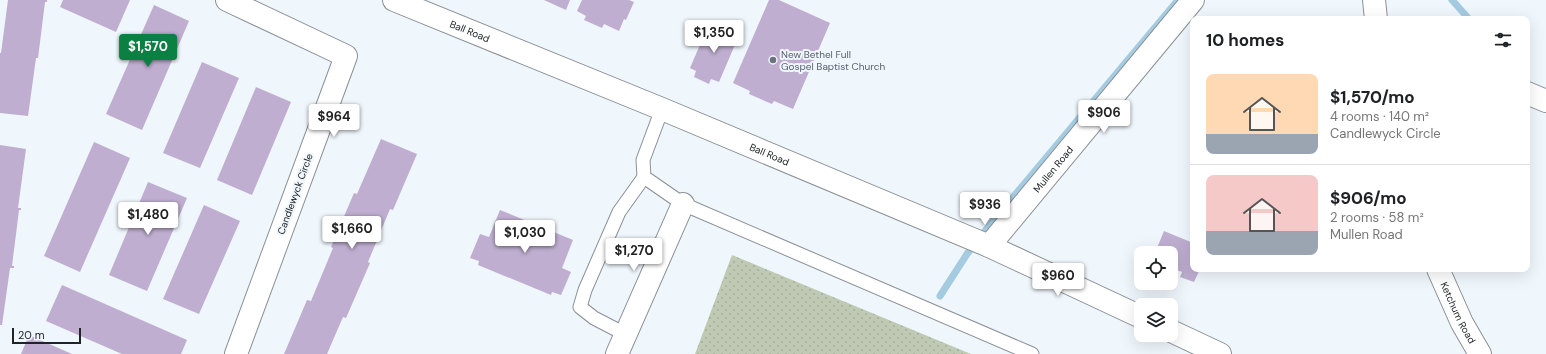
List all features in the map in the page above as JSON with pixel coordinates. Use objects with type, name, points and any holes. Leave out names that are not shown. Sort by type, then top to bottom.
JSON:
[{"type":"street","name":"Ball Road","points":[[394,0],[662,109],[968,237],[1134,314]]},
{"type":"street","name":"Mullen Road","points":[[989,246],[1193,0]]},
{"type":"street","points":[[1374,0],[1376,16]]},
{"type":"street","name":"Candlewyck Circle","points":[[236,354],[346,56],[237,2]]},
{"type":"street","points":[[1530,94],[1546,101]]},
{"type":"street","points":[[616,354],[683,204]]},
{"type":"street","name":"Ketchum Road","points":[[1439,272],[1462,323],[1480,354]]},
{"type":"street","points":[[1178,334],[1220,354]]},
{"type":"lane","points":[[625,334],[594,318],[580,307],[585,290],[619,212],[644,177],[643,160],[662,109]]},
{"type":"lane","points":[[644,177],[683,204],[1032,354]]},
{"type":"green space","points":[[732,255],[971,354],[695,354]]},
{"type":"building","points":[[8,0],[47,0],[47,2],[45,2],[38,58],[36,58],[28,116],[0,113],[0,53]]},
{"type":"building","points":[[63,0],[130,0],[116,32],[60,7]]},
{"type":"building","points":[[544,0],[570,0],[566,10]]},
{"type":"building","points":[[582,0],[629,0],[634,2],[619,31],[604,24],[602,28],[584,20],[586,16],[577,11]]},
{"type":"building","points":[[769,0],[779,0],[830,23],[793,109],[774,101],[772,104],[749,94],[750,91],[733,83]]},
{"type":"building","points":[[154,5],[189,21],[142,130],[106,114]]},
{"type":"building","points":[[720,24],[740,33],[719,82],[711,79],[709,84],[694,77],[696,71],[690,68],[705,33],[712,36],[713,32],[716,34]]},
{"type":"building","points":[[202,62],[239,78],[200,168],[163,153]]},
{"type":"building","points":[[256,87],[291,102],[252,195],[217,180]]},
{"type":"building","points":[[381,139],[417,154],[393,210],[390,209],[368,262],[370,263],[346,318],[343,317],[327,354],[284,354],[307,300],[311,301],[333,248],[331,247],[354,193],[357,194]]},
{"type":"building","points":[[94,142],[130,158],[80,272],[44,256]]},
{"type":"building","points":[[0,145],[26,149],[18,208],[21,208],[21,210],[19,210],[12,266],[14,266],[14,268],[10,268],[2,325],[0,325]]},
{"type":"building","points":[[148,182],[187,198],[147,291],[109,275]]},
{"type":"building","points":[[204,205],[240,221],[199,314],[163,299]]},
{"type":"building","points":[[500,210],[573,240],[562,268],[571,272],[561,295],[552,292],[551,295],[478,265],[479,261],[470,258],[480,234],[489,237]]},
{"type":"building","points":[[1164,231],[1190,242],[1190,272],[1199,272],[1194,282],[1180,277],[1182,272],[1178,271],[1178,246],[1158,246]]},
{"type":"building","points":[[62,285],[187,340],[181,354],[122,354],[46,321]]},
{"type":"building","points":[[29,335],[72,354],[21,354]]},
{"type":"waterway","points":[[940,296],[967,254],[989,226],[1178,0]]},
{"type":"waterway","points":[[1452,0],[1466,16]]},
{"type":"place","name":"New Bethel Full Gospel Baptist Church","points":[[773,60]]}]
